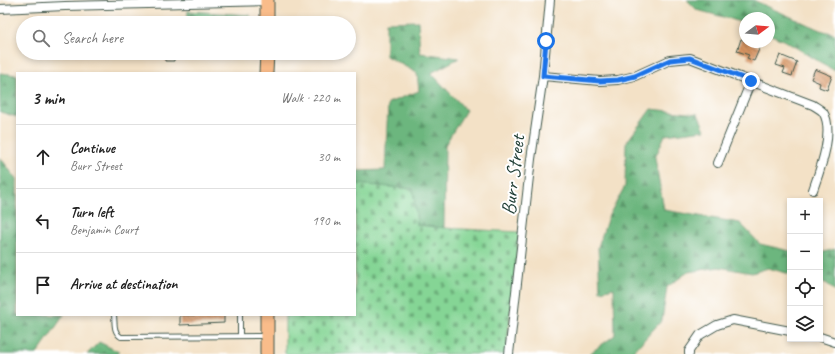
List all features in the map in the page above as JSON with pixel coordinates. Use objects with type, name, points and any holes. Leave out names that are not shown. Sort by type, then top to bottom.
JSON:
[{"type":"main road","points":[[267,1],[267,16]]},
{"type":"main road","points":[[266,60],[266,72]]},
{"type":"main road","points":[[267,316],[267,354]]},
{"type":"street","name":"Burr Street","points":[[509,354],[531,159],[543,76],[550,0]]},
{"type":"street","points":[[0,10],[65,6],[267,1]]},
{"type":"street","points":[[543,76],[600,81],[618,80],[635,76],[670,60],[690,58],[813,105],[824,113],[830,128],[829,146],[813,190]]},
{"type":"street","points":[[718,163],[751,81]]},
{"type":"street","points":[[689,354],[689,351],[700,335],[717,325],[733,320],[787,330]]},
{"type":"street","points":[[823,338],[835,342]]},
{"type":"lane","points":[[114,316],[115,330],[117,335],[121,337],[267,336]]},
{"type":"lane","points":[[240,316],[240,336]]},
{"type":"green space","points":[[687,0],[753,0],[820,30],[835,34],[835,71],[775,37],[775,12],[739,12],[739,22],[697,10]]},
{"type":"green space","points":[[188,11],[250,15],[250,16],[188,16]]},
{"type":"green space","points":[[418,21],[420,53],[459,58],[431,73],[466,110],[445,145],[444,228],[417,225],[413,189],[356,184],[356,171],[385,170],[388,103],[419,91],[417,73],[386,56],[386,22]]},
{"type":"green space","points":[[0,73],[16,75],[16,117],[0,112]]},
{"type":"green space","points":[[651,109],[698,114],[705,130],[665,135],[655,158],[664,210],[740,223],[760,244],[787,250],[787,273],[768,268],[752,273],[719,267],[688,272],[667,287],[662,320],[631,354],[589,354],[615,335],[614,288],[600,291],[598,247],[608,217],[625,186],[626,143]]},
{"type":"green space","points":[[0,157],[16,179],[16,316],[63,316],[37,354],[0,354]]},
{"type":"green space","points":[[356,184],[413,189],[417,225],[519,232],[506,354],[285,354],[285,316],[356,316]]},
{"type":"green space","points":[[835,249],[835,291],[826,283],[823,282],[823,252]]},
{"type":"green space","points":[[99,342],[119,352],[117,354],[87,354]]},
{"type":"building","points":[[739,45],[739,48],[760,48],[754,61],[747,58],[749,55],[737,51]]},
{"type":"building","points":[[780,55],[797,62],[792,76],[783,73],[785,68],[776,65]]},
{"type":"building","points":[[815,69],[832,76],[827,90],[819,87],[820,83],[811,79]]},
{"type":"building","points":[[180,316],[224,316],[224,323],[180,325]]},
{"type":"route","points":[[546,41],[543,76],[600,81],[618,80],[635,76],[670,60],[690,58],[751,81]]}]
